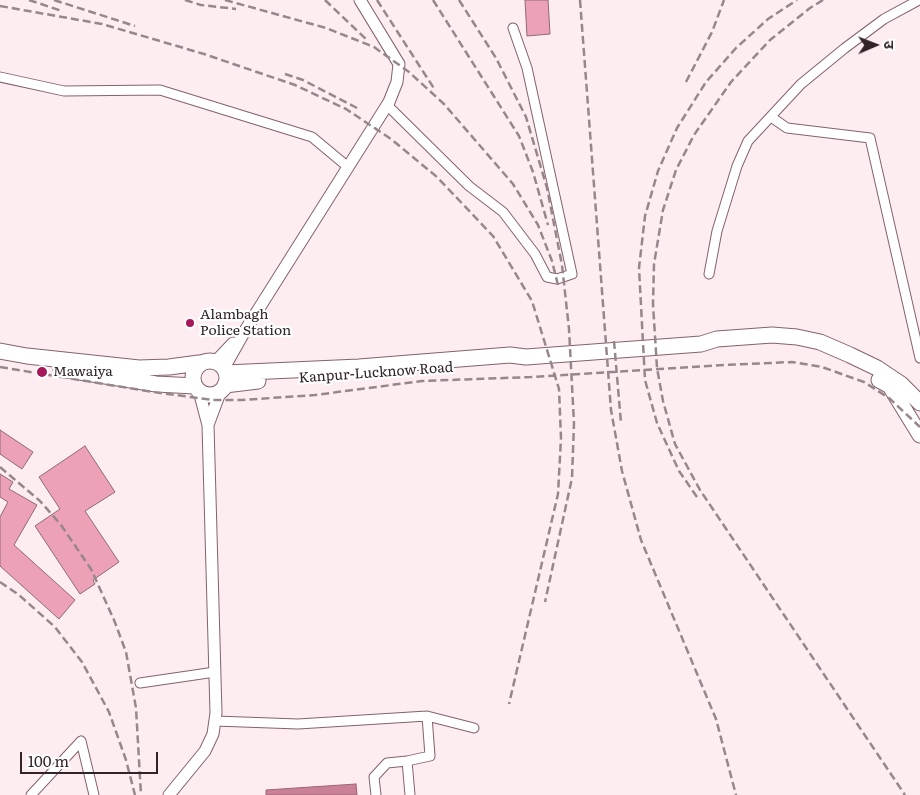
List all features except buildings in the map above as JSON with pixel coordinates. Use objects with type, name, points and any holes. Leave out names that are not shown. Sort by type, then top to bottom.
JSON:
[{"type":"main road","points":[[701,344],[717,339],[772,335],[797,337],[820,342],[877,368],[900,384],[920,404]]},
{"type":"main road","name":"Kanpur-Lucknow Road","points":[[0,351],[27,356],[139,368],[199,364],[207,361],[222,376],[242,382],[509,363],[526,357],[701,344]]},
{"type":"main road","points":[[701,344],[716,348],[792,345],[817,351],[854,367],[890,386],[919,431]]},
{"type":"main road","name":"Kanpur-Lucknow Road","points":[[0,359],[156,384],[197,388],[208,395],[213,394],[222,376]]},
{"type":"main road","points":[[197,388],[194,374],[199,364]]},
{"type":"street","points":[[208,425],[222,376],[246,328],[387,105],[396,82],[399,64],[360,0]]},
{"type":"street","points":[[709,274],[717,231],[737,166],[748,141],[802,84],[845,48],[884,19],[919,0]]},
{"type":"street","points":[[387,105],[468,186],[503,212],[535,254],[547,277],[557,279],[572,274],[526,68],[513,28]]},
{"type":"street","points":[[0,78],[64,90],[160,90],[312,137],[348,168]]},
{"type":"street","points":[[771,117],[787,128],[870,138],[920,358]]},
{"type":"street","points":[[169,795],[205,751],[213,734],[215,721],[208,425],[197,388]]},
{"type":"street","points":[[140,683],[215,672]]},
{"type":"street","points":[[215,721],[298,724],[427,716],[474,728]]},
{"type":"street","points":[[376,795],[374,777],[387,763],[430,756],[427,716]]},
{"type":"street","points":[[31,795],[81,741],[94,795]]},
{"type":"street","points":[[408,761],[410,795]]},
{"type":"shaded area","points":[[356,784],[357,795],[266,795],[266,790]]},
{"type":"railway","points":[[29,0],[62,11]]},
{"type":"railway","points":[[54,0],[135,26]]},
{"type":"railway","points":[[185,0],[201,5],[236,9]]},
{"type":"railway","points":[[225,0],[326,28],[374,47],[409,72],[444,104],[513,184],[538,225],[552,261],[558,285]]},
{"type":"railway","points":[[325,0],[368,41]]},
{"type":"railway","points":[[377,0],[435,90]]},
{"type":"railway","points":[[433,0],[519,136],[533,172],[548,225]]},
{"type":"railway","points":[[459,0],[496,58],[526,117],[547,188],[562,265],[569,329],[574,423],[572,478],[545,602]]},
{"type":"railway","points":[[580,0],[611,410],[622,471],[641,540],[716,719],[736,795]]},
{"type":"railway","points":[[686,82],[712,32],[724,0]]},
{"type":"railway","points":[[697,497],[679,471],[657,423],[645,380],[639,268],[645,216],[658,171],[677,128],[706,82],[736,48],[768,19],[797,0]]},
{"type":"railway","points":[[823,0],[770,40],[731,82],[694,135],[676,170],[663,210],[654,264],[653,304],[657,368],[663,401],[675,444],[700,490],[905,795]]},
{"type":"railway","points":[[0,6],[102,24],[204,54],[295,85],[346,109],[391,139],[437,177],[493,236],[532,301],[559,389],[561,438],[558,494],[509,704]]},
{"type":"railway","points":[[285,74],[303,80],[357,108]]},
{"type":"railway","points":[[614,341],[621,423]]},
{"type":"railway","points":[[0,367],[153,392],[213,400],[242,400],[315,395],[422,381],[531,377],[792,362],[822,367],[864,382],[889,398],[920,427]]},
{"type":"railway","points":[[0,467],[40,501],[61,525],[91,569],[114,620],[126,652],[136,708],[141,795]]},
{"type":"railway","points":[[0,582],[19,595],[55,627],[82,662],[109,712],[126,760],[135,795]]},
{"type":"place","name":"Alambagh Police Station","points":[[190,323]]},
{"type":"place","name":"Mawaiya","points":[[42,372]]}]
